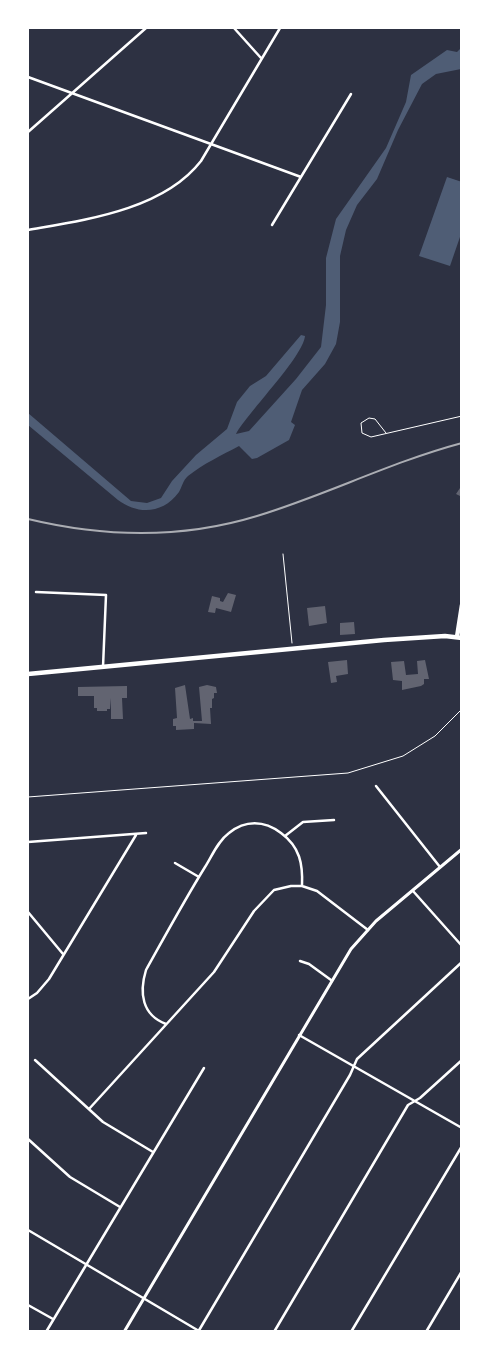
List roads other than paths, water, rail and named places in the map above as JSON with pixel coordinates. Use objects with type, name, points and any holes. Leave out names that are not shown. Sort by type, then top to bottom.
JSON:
[{"type":"main road","points":[[28,674],[293,648],[445,636],[459,638],[462,605]]},
{"type":"street","points":[[28,132],[146,28]]},
{"type":"street","points":[[234,28],[261,58]]},
{"type":"street","points":[[28,230],[108,215],[178,184],[192,173],[211,145],[280,28]]},
{"type":"street","points":[[28,77],[301,178]]},
{"type":"street","points":[[272,225],[351,94]]},
{"type":"street","points":[[36,592],[106,595],[103,667]]},
{"type":"street","points":[[376,786],[440,867]]},
{"type":"street","points":[[285,836],[304,822],[320,819],[334,820]]},
{"type":"street","points":[[166,1024],[150,1015],[142,996],[143,979],[146,970],[199,877],[226,835],[242,825],[263,823],[285,836],[294,845],[302,860],[302,886]]},
{"type":"street","points":[[28,842],[146,833]]},
{"type":"street","points":[[28,999],[44,986],[136,835]]},
{"type":"street","points":[[124,1332],[351,949],[368,930],[462,848]]},
{"type":"street","points":[[175,863],[199,877]]},
{"type":"street","points":[[89,1109],[214,972],[254,911],[266,897],[282,887],[302,886],[328,897],[368,930]]},
{"type":"street","points":[[413,891],[462,946]]},
{"type":"street","points":[[28,912],[63,954]]},
{"type":"street","points":[[300,961],[309,964],[332,980]]},
{"type":"street","points":[[28,1230],[198,1331],[357,1059],[462,962]]},
{"type":"street","points":[[299,1035],[462,1128]]},
{"type":"street","points":[[35,1060],[103,1122],[153,1152]]},
{"type":"street","points":[[274,1332],[408,1105],[462,1060]]},
{"type":"street","points":[[46,1332],[204,1068]]},
{"type":"street","points":[[28,1139],[70,1177],[120,1207]]},
{"type":"street","points":[[351,1332],[462,1146]]},
{"type":"street","points":[[426,1332],[462,1271]]},
{"type":"street","points":[[28,1305],[53,1319]]},
{"type":"lane","points":[[386,433],[375,419],[369,418],[361,423],[360,428],[366,435],[371,437],[462,416]]},
{"type":"water","points":[[461,48],[461,69],[436,74],[422,84],[398,130],[377,179],[357,205],[346,230],[340,256],[340,322],[336,344],[325,364],[302,390],[291,422],[295,425],[289,440],[252,459],[239,446],[188,476],[179,492],[166,505],[150,510],[142,510],[126,505],[118,500],[28,425],[28,413],[131,501],[147,503],[161,498],[172,481],[196,455],[227,429],[237,402],[250,386],[266,376],[301,335],[305,336],[302,345],[286,370],[236,434],[249,431],[296,379],[321,347],[326,305],[326,258],[336,219],[386,148],[406,102],[411,75],[447,50],[457,52]]},
{"type":"water","points":[[447,177],[462,182],[461,234],[450,266],[419,256]]},
{"type":"railway","points":[[28,519],[56,525],[114,532],[171,532],[200,529],[283,508],[410,459],[462,443]]}]
